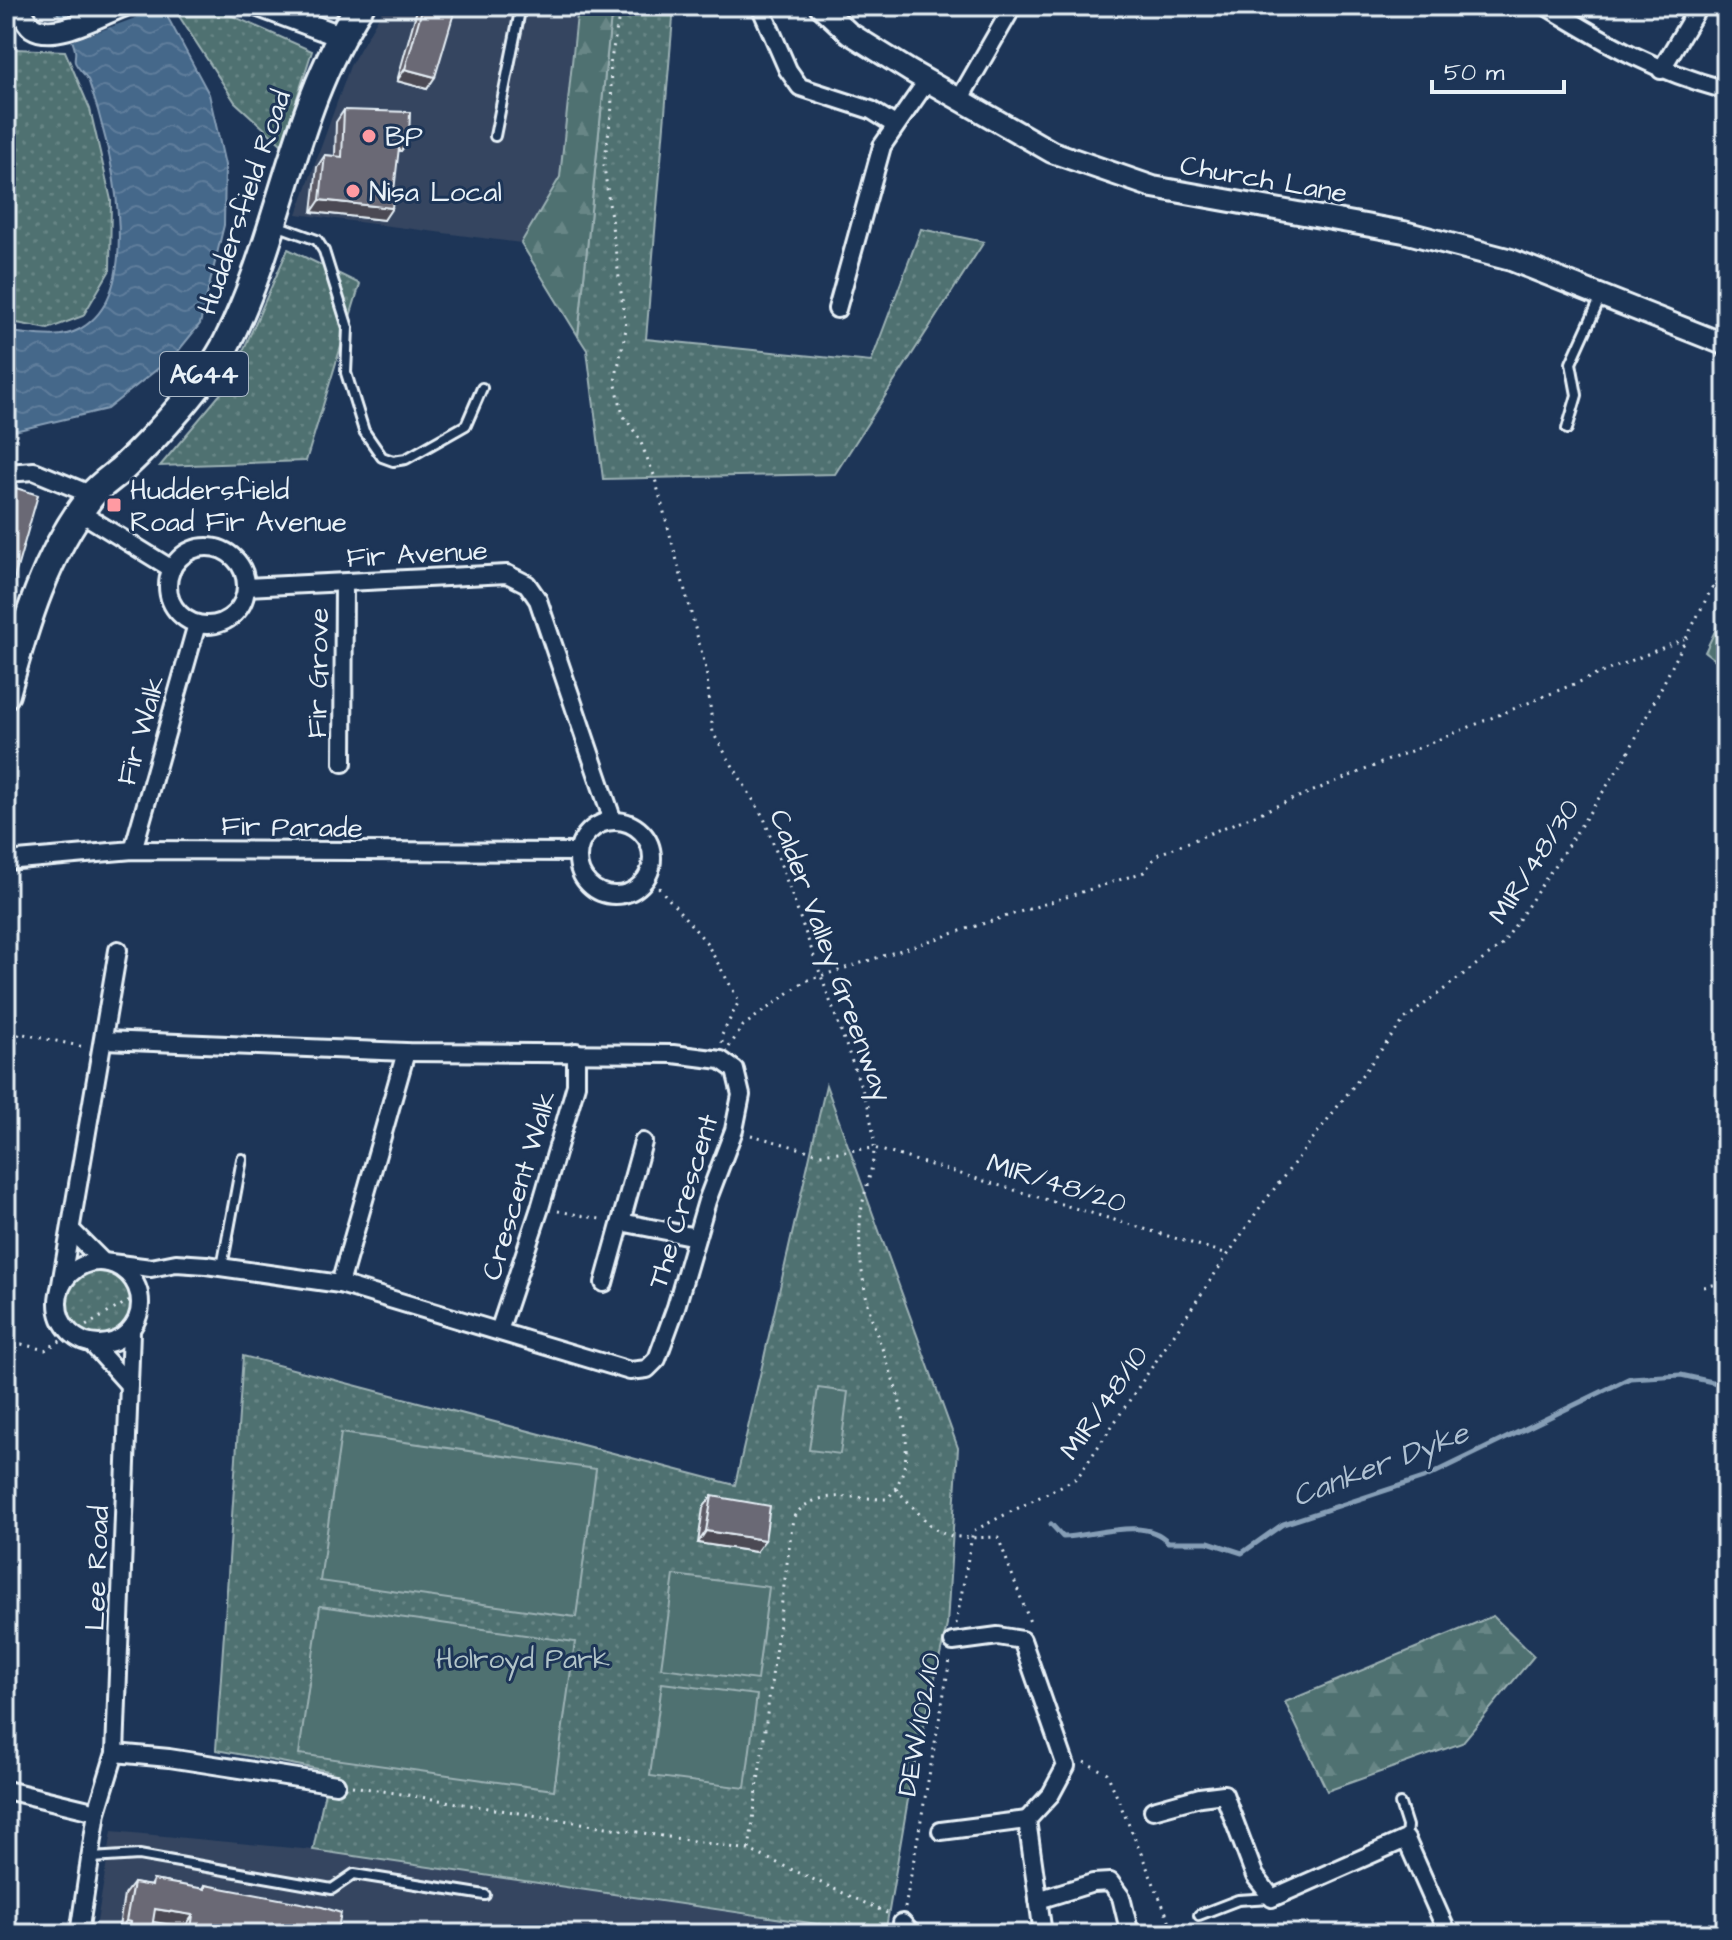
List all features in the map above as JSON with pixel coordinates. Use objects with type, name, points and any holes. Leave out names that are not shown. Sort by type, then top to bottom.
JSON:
[{"type":"highway","name":"Huddersfield Road","points":[[6,694],[26,622],[48,565],[86,504],[173,415],[226,345],[271,224],[309,105],[348,20]]},
{"type":"street","points":[[18,6],[32,26],[45,31],[59,30],[123,6]]},
{"type":"street","points":[[259,6],[348,20]]},
{"type":"street","points":[[760,6],[788,70],[800,87],[871,110],[895,125]]},
{"type":"street","name":"Church Lane","points":[[820,6],[849,33],[1052,152],[1153,187],[1404,232],[1511,260],[1726,345]]},
{"type":"street","points":[[959,100],[1013,6]]},
{"type":"street","points":[[1546,6],[1613,48],[1661,70],[1726,90]]},
{"type":"street","points":[[1661,70],[1699,6]]},
{"type":"street","points":[[837,309],[882,146],[927,81]]},
{"type":"street","points":[[6,473],[34,471],[86,504],[172,569]]},
{"type":"street","points":[[216,548],[238,562],[246,587],[239,609],[230,618],[209,625],[197,624],[177,612],[171,602],[168,580],[172,569],[191,550],[216,548]]},
{"type":"street","name":"Fir Avenue","points":[[246,587],[507,574],[527,584],[538,600],[613,821]]},
{"type":"street","name":"Fir Grove","points":[[343,763],[344,583]]},
{"type":"street","name":"Fir Walk","points":[[133,850],[197,624]]},
{"type":"street","points":[[613,821],[635,826],[649,843],[652,865],[648,875],[632,891],[609,895],[589,884],[578,864],[578,852],[590,830],[613,821]]},
{"type":"street","name":"Fir Parade","points":[[6,861],[133,850],[428,854],[578,852]]},
{"type":"street","points":[[118,950],[60,1290],[61,1318],[72,1334],[92,1344],[129,1385]]},
{"type":"street","points":[[103,1045],[673,1054],[721,1060]]},
{"type":"street","points":[[340,1284],[406,1052]]},
{"type":"street","name":"Crescent Walk","points":[[499,1331],[576,1085],[576,1052]]},
{"type":"street","name":"The Crescent","points":[[103,1262],[151,1268],[176,1263],[222,1267],[340,1284],[630,1371],[647,1369],[657,1359],[676,1307],[696,1237],[734,1130],[741,1095],[735,1070],[721,1060]]},
{"type":"street","points":[[604,1283],[643,1142]]},
{"type":"street","points":[[621,1222],[696,1237]]},
{"type":"street","points":[[71,1230],[103,1262]]},
{"type":"street","points":[[60,1290],[78,1268],[103,1262],[115,1265],[137,1288],[151,1268]]},
{"type":"street","name":"Lee Road","points":[[79,1934],[97,1812],[115,1753],[131,1331],[141,1307],[137,1288]]},
{"type":"street","points":[[92,1344],[119,1340],[131,1331]]},
{"type":"street","points":[[941,1831],[1027,1820],[1051,1794],[1066,1766],[1022,1640],[998,1636],[953,1642]]},
{"type":"street","points":[[115,1753],[169,1758],[336,1784]]},
{"type":"street","points":[[6,1790],[97,1812]]},
{"type":"street","points":[[1153,1810],[1224,1794],[1255,1876],[1272,1898],[1406,1839],[1448,1934]]},
{"type":"street","points":[[1027,1820],[1043,1934]]},
{"type":"street","points":[[1038,1900],[1093,1883],[1110,1882],[1121,1897],[1130,1934]]},
{"type":"lane","points":[[495,136],[521,6]]},
{"type":"lane","points":[[271,224],[317,240],[324,251],[348,328],[346,373],[364,431],[382,457],[393,461],[406,459],[466,425],[482,388]]},
{"type":"lane","points":[[1567,429],[1577,395],[1571,363],[1602,296]]},
{"type":"lane","points":[[222,1267],[242,1159]]},
{"type":"lane","points":[[1400,1804],[1407,1826],[1406,1839]]},
{"type":"lane","points":[[91,1858],[139,1855],[332,1889],[354,1874],[485,1895]]},
{"type":"lane","points":[[1199,1915],[1238,1900],[1272,1898]]},
{"type":"path","name":"Calder Valley Greenway","points":[[621,6],[610,65],[612,107],[604,166],[626,329],[615,381],[623,415],[639,438],[654,475],[706,669],[713,733],[764,818],[868,1106],[874,1148],[861,1215],[860,1247],[869,1310],[907,1434],[904,1462],[896,1489],[887,1499],[815,1497],[800,1507],[793,1518],[749,1850]]},
{"type":"path","name":"MIR/48/30","points":[[1228,1254],[1405,1019],[1502,945],[1626,757],[1726,560]]},
{"type":"path","points":[[721,1060],[743,1026],[805,981],[821,979],[1144,872],[1157,855],[1686,638]]},
{"type":"path","points":[[648,875],[706,942],[739,1001],[722,1035],[721,1060]]},
{"type":"path","points":[[6,1048],[15,1050],[19,1033],[103,1045]]},
{"type":"path","points":[[734,1130],[820,1154],[874,1148]]},
{"type":"path","name":"MIR/48/20","points":[[874,1148],[1228,1254]]},
{"type":"path","points":[[540,1208],[621,1222]]},
{"type":"path","name":"MIR/48/10","points":[[973,1531],[1077,1478],[1228,1254]]},
{"type":"path","points":[[1704,1287],[1726,1282]]},
{"type":"path","points":[[6,1340],[45,1350],[137,1288]]},
{"type":"path","name":"DEW/102/10","points":[[907,1929],[973,1531]]},
{"type":"path","points":[[336,1784],[749,1850],[875,1905],[907,1929]]},
{"type":"shaded area","points":[[385,6],[578,6],[560,177],[521,243],[297,214],[350,66]]},
{"type":"shaded area","points":[[112,1831],[313,1850],[875,1934],[95,1934]]},
{"type":"green space","points":[[186,6],[210,6],[312,51],[282,145],[235,102],[177,13]]},
{"type":"green space","points":[[578,6],[612,6],[578,336],[521,243],[560,177]]},
{"type":"green space","points":[[612,6],[674,6],[646,339],[871,362],[921,229],[984,242],[835,474],[603,479],[587,350],[578,336]]},
{"type":"green space","points":[[15,49],[65,51],[90,109],[111,200],[110,270],[83,316],[48,329],[6,321],[6,54]]},
{"type":"green space","points":[[288,249],[360,284],[306,461],[160,466],[228,385]]},
{"type":"green space","points":[[1726,608],[1726,668],[1705,652]]},
{"type":"green space","name":"Holroyd Park","points":[[826,1085],[958,1448],[947,1625],[911,1782],[885,1934],[313,1850],[329,1771],[216,1750],[243,1356],[735,1485]]},
{"type":"green space","points":[[99,1263],[115,1266],[128,1275],[137,1288],[140,1304],[137,1320],[128,1333],[115,1342],[99,1345],[83,1342],[70,1333],[61,1320],[58,1304],[61,1288],[70,1275],[83,1266]]},
{"type":"green space","points":[[818,1388],[848,1392],[840,1454],[809,1450]]},
{"type":"green space","points":[[341,1433],[596,1469],[576,1617],[320,1581]]},
{"type":"green space","points":[[674,1575],[769,1587],[757,1680],[661,1668]]},
{"type":"green space","points":[[320,1606],[575,1642],[554,1790],[299,1754]]},
{"type":"green space","points":[[1493,1616],[1534,1656],[1462,1743],[1327,1791],[1285,1702]]},
{"type":"green space","points":[[662,1683],[757,1695],[745,1788],[650,1776]]},
{"type":"water","points":[[53,6],[166,6],[168,18],[209,94],[225,165],[224,225],[200,324],[175,355],[107,409],[6,433],[6,332],[52,336],[78,330],[100,311],[113,284],[118,251],[118,214],[106,140],[88,79],[75,62],[71,39]]},
{"type":"pier","points":[[94,6],[168,6],[67,43],[56,20]]},
{"type":"building","points":[[423,6],[456,6],[435,77],[405,69]]},
{"type":"building","points":[[344,110],[410,112],[409,139],[400,139],[392,208],[320,200],[325,155],[342,157]]},
{"type":"building","points":[[16,488],[38,495],[6,607],[6,518]]},
{"type":"building","points":[[712,1496],[770,1506],[765,1540],[706,1531]]},
{"type":"building","points":[[153,1880],[205,1889],[205,1885],[322,1907],[341,1913],[337,1934],[307,1934],[271,1927],[270,1934],[203,1934],[204,1931],[191,1929],[193,1915],[155,1909],[151,1934],[129,1934],[131,1922],[126,1921],[133,1883],[152,1886]]},
{"type":"waterway","name":"Canker Dyke","points":[[1051,1524],[1063,1537],[1118,1529],[1146,1530],[1168,1542],[1208,1542],[1242,1553],[1283,1524],[1426,1477],[1630,1378],[1681,1375],[1726,1385]]},
{"type":"place","name":"BP","points":[[369,136]]},
{"type":"place","name":"Nisa Local","points":[[353,191]]},
{"type":"place","name":"Huddersfield Road Fir Avenue","points":[[114,505]]}]
